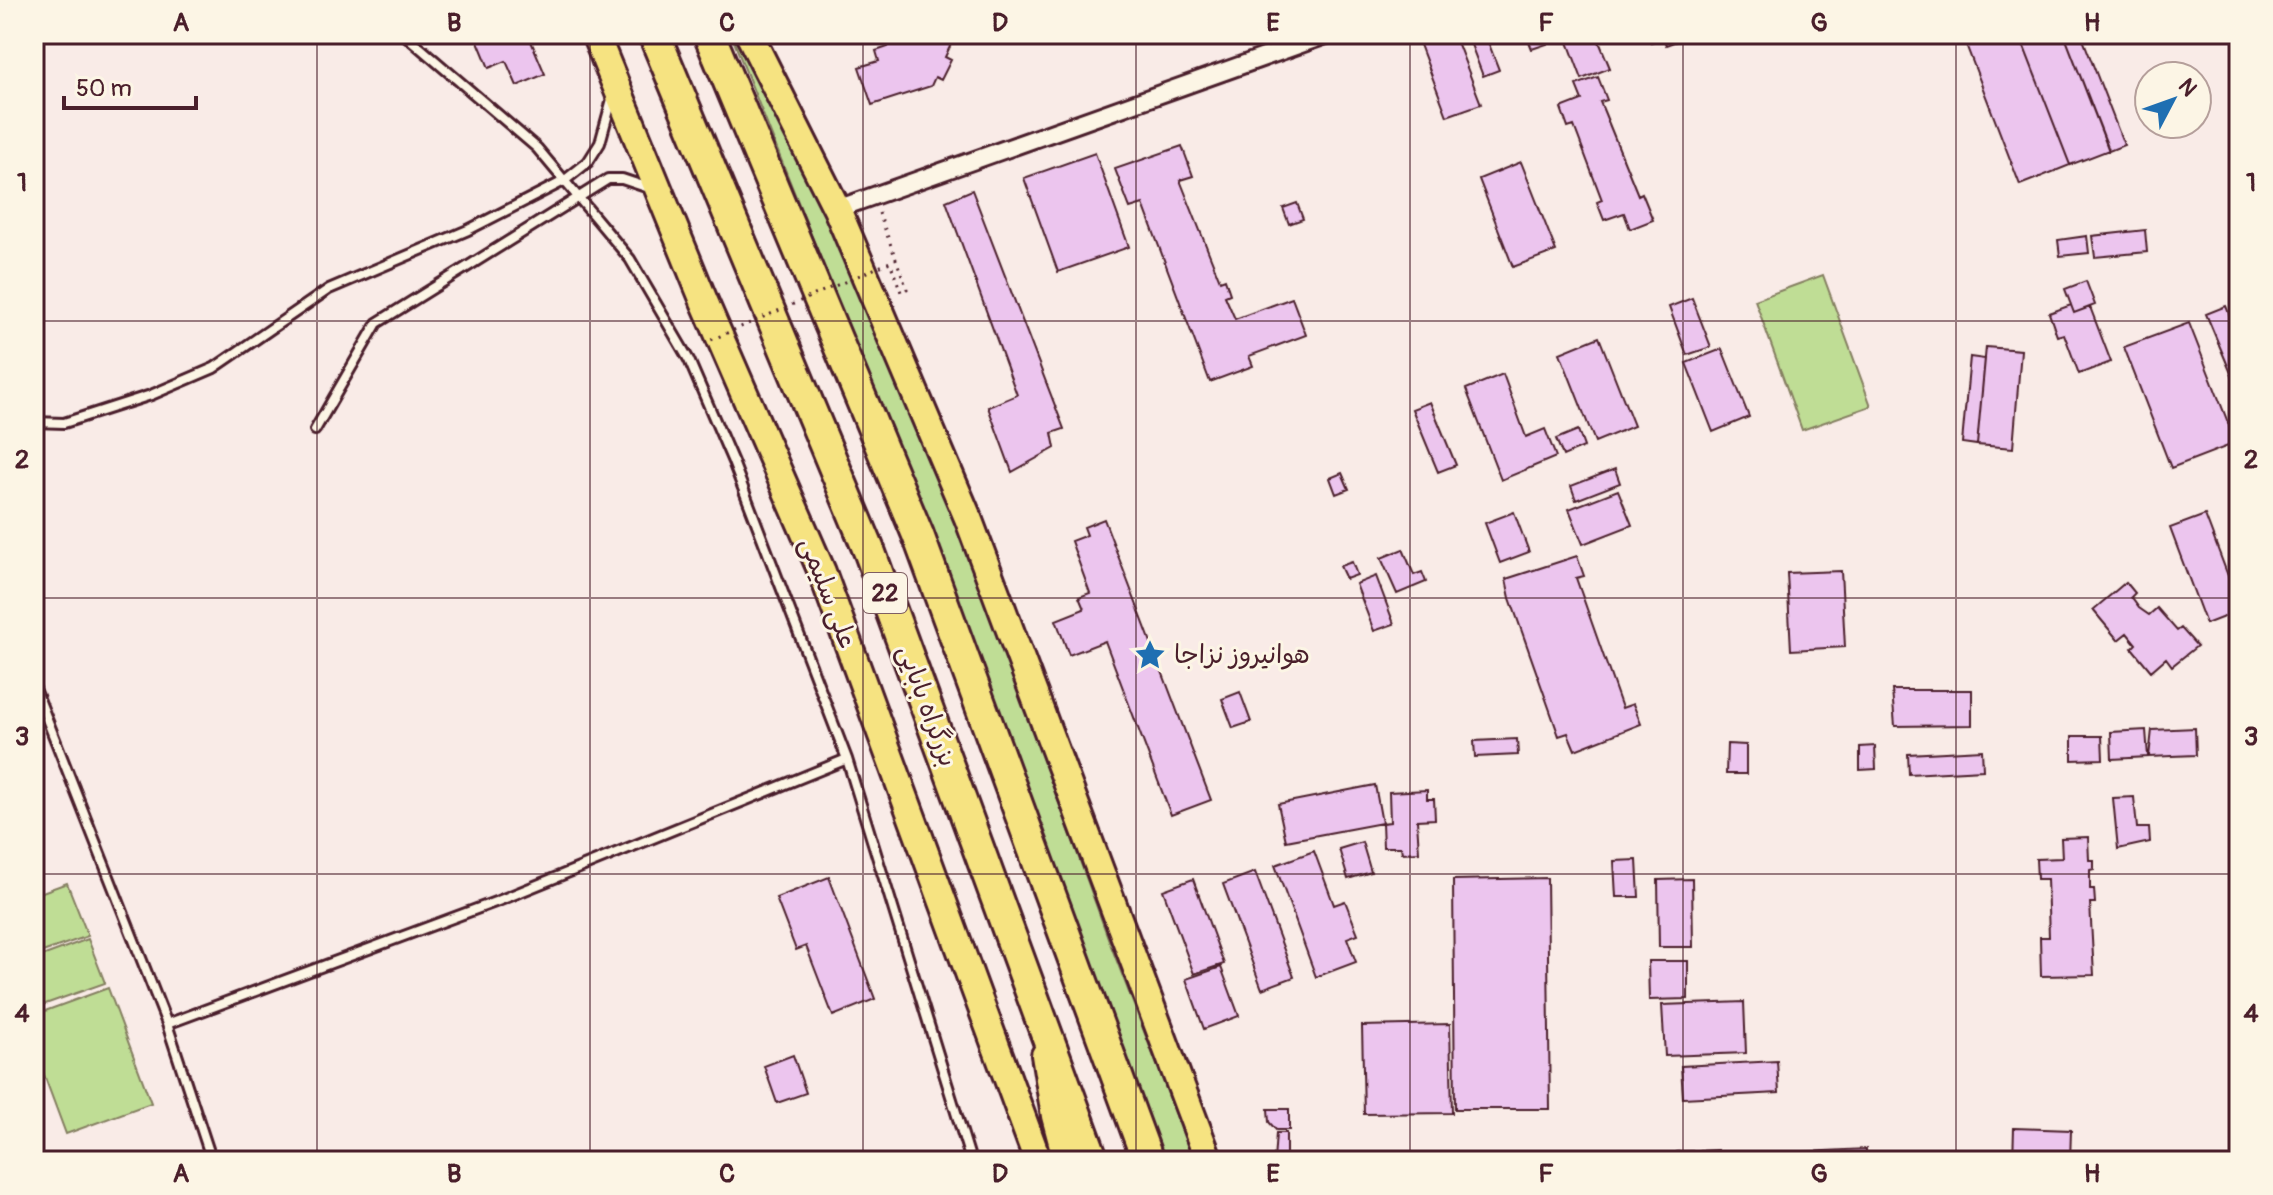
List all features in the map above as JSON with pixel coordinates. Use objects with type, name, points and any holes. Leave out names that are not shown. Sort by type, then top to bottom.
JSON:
[{"type":"highway","name":"بزرگراه بابایی","points":[[654,34],[870,553],[1093,1161]]},
{"type":"highway","name":"بزرگراه بابایی","points":[[709,34],[918,535],[1148,1161]]},
{"type":"main road","name":"علی سلیمی","points":[[595,34],[822,572],[1038,1161]]},
{"type":"main road","points":[[749,34],[837,209]]},
{"type":"main road","points":[[767,34],[837,209],[968,518],[1209,1161]]},
{"type":"main road","points":[[1037,1004],[1055,1116],[1067,1161]]},
{"type":"street","points":[[837,209],[1329,34]]},
{"type":"lane","points":[[34,41],[36,34]]},
{"type":"lane","points":[[404,34],[537,148],[630,259],[689,360],[733,462],[847,759],[971,1161]]},
{"type":"lane","points":[[34,422],[64,423],[151,395],[214,368],[329,289],[468,230],[564,181],[588,162],[600,143],[615,83]]},
{"type":"lane","points":[[315,430],[377,323],[608,179],[640,184],[660,193]]},
{"type":"lane","points":[[34,686],[167,1024],[212,1161]]},
{"type":"lane","points":[[167,1024],[498,901],[847,759]]},
{"type":"path","points":[[704,343],[890,262],[901,292],[907,289],[873,196]]},
{"type":"green space","points":[[731,34],[744,34],[799,145],[924,444],[1194,1161],[1164,1161],[868,377]]},
{"type":"green space","points":[[1823,275],[1871,406],[1802,430],[1755,300]]},
{"type":"green space","points":[[67,883],[88,936],[34,955],[34,895]]},
{"type":"green space","points":[[88,939],[105,983],[34,1008],[34,959]]},
{"type":"green space","points":[[108,988],[151,1103],[66,1134],[34,1048],[34,1015]]},
{"type":"building","points":[[475,34],[528,34],[545,74],[517,86],[506,61],[489,68]]},
{"type":"building","points":[[895,34],[956,34],[945,57],[951,60],[941,80],[935,77],[931,86],[872,105],[859,67],[879,61],[876,51],[888,47]]},
{"type":"building","points":[[1130,34],[1171,34],[1160,43],[1137,42]]},
{"type":"building","points":[[1416,34],[1454,34],[1481,104],[1447,116]]},
{"type":"building","points":[[1467,34],[1485,34],[1499,70],[1483,76]]},
{"type":"building","points":[[1526,34],[1543,34],[1547,44],[1532,49]]},
{"type":"building","points":[[1565,34],[1596,34],[1610,68],[1582,79]]},
{"type":"building","points":[[1648,34],[1683,34],[1685,38],[1666,45],[1663,38],[1651,42]]},
{"type":"building","points":[[1962,34],[2019,34],[2070,165],[2020,185]]},
{"type":"building","points":[[2019,34],[2064,34],[2109,150],[2070,165]]},
{"type":"building","points":[[2064,34],[2081,34],[2124,145],[2109,151]]},
{"type":"building","points":[[1598,77],[1607,100],[1600,102],[1638,195],[1642,193],[1653,220],[1630,229],[1624,213],[1604,220],[1597,202],[1602,200],[1574,126],[1568,128],[1561,108],[1582,100],[1576,85]]},
{"type":"building","points":[[1182,146],[1193,176],[1180,180],[1220,281],[1225,279],[1230,294],[1225,296],[1235,319],[1292,298],[1306,335],[1249,356],[1253,366],[1210,382],[1143,204],[1130,208],[1115,169]]},
{"type":"building","points":[[1095,153],[1129,247],[1058,272],[1024,178]]},
{"type":"building","points":[[1521,162],[1556,251],[1513,267],[1479,179]]},
{"type":"building","points":[[972,190],[1064,429],[1052,433],[1055,448],[1012,472],[988,407],[1017,395],[946,201]]},
{"type":"building","points":[[1297,203],[1303,219],[1289,224],[1283,208]]},
{"type":"building","points":[[2145,230],[2147,252],[2095,257],[2092,236]]},
{"type":"building","points":[[2087,236],[2089,253],[2060,256],[2058,240]]},
{"type":"building","points":[[2086,281],[2095,305],[2074,313],[2065,289]]},
{"type":"building","points":[[1692,298],[1711,347],[1687,355],[1669,307]]},
{"type":"building","points":[[2071,305],[2074,313],[2090,307],[2111,362],[2079,374],[2064,334],[2057,336],[2049,313]]},
{"type":"building","points":[[2226,306],[2239,338],[2239,392],[2206,314]]},
{"type":"building","points":[[2189,323],[2236,443],[2171,468],[2124,347]]},
{"type":"building","points":[[1599,337],[1634,426],[1595,442],[1560,353]]},
{"type":"building","points":[[1986,347],[2021,350],[2013,448],[1977,445]]},
{"type":"building","points":[[1722,349],[1749,417],[1713,432],[1686,363]]},
{"type":"building","points":[[1970,357],[1985,359],[1977,445],[1962,443]]},
{"type":"building","points":[[1503,374],[1526,437],[1545,429],[1556,457],[1501,480],[1466,389]]},
{"type":"building","points":[[1430,402],[1456,465],[1438,472],[1412,409]]},
{"type":"building","points":[[1578,430],[1584,447],[1563,456],[1556,439]]},
{"type":"building","points":[[1615,469],[1620,483],[1576,500],[1571,486]]},
{"type":"building","points":[[1342,473],[1349,489],[1336,494],[1330,478]]},
{"type":"building","points":[[1618,490],[1632,525],[1583,544],[1569,509]]},
{"type":"building","points":[[1514,512],[1529,552],[1500,563],[1485,523]]},
{"type":"building","points":[[2205,515],[2239,605],[2239,611],[2206,624],[2170,528]]},
{"type":"building","points":[[1104,519],[1211,800],[1171,815],[1105,641],[1069,655],[1056,620],[1084,609],[1079,597],[1090,593],[1071,541],[1087,535],[1084,527]]},
{"type":"building","points":[[1403,549],[1414,575],[1422,572],[1426,582],[1397,594],[1381,558]]},
{"type":"building","points":[[1577,556],[1584,576],[1576,578],[1622,708],[1633,704],[1641,724],[1575,750],[1568,733],[1559,736],[1506,579]]},
{"type":"building","points":[[1352,562],[1357,575],[1346,579],[1340,566]]},
{"type":"building","points":[[1841,571],[1845,647],[1791,650],[1787,573]]},
{"type":"building","points":[[1376,576],[1394,624],[1374,631],[1356,584]]},
{"type":"building","points":[[2126,582],[2135,593],[2131,597],[2139,608],[2149,615],[2157,608],[2177,631],[2181,628],[2197,646],[2172,666],[2166,658],[2151,671],[2132,648],[2136,644],[2127,633],[2118,640],[2093,610]]},
{"type":"building","points":[[1892,690],[1972,690],[1972,725],[1895,726]]},
{"type":"building","points":[[1240,692],[1251,722],[1233,728],[1222,699]]},
{"type":"building","points":[[2195,728],[2196,755],[2149,757],[2152,730]]},
{"type":"building","points":[[2146,730],[2148,757],[2112,759],[2111,732]]},
{"type":"building","points":[[2072,736],[2102,736],[2103,759],[2072,760]]},
{"type":"building","points":[[1517,739],[1518,755],[1475,757],[1474,741]]},
{"type":"building","points":[[1727,744],[1746,745],[1746,774],[1726,774]]},
{"type":"building","points":[[1875,746],[1876,769],[1860,770],[1860,747]]},
{"type":"building","points":[[1982,750],[1983,770],[1909,774],[1908,754]]},
{"type":"building","points":[[1375,785],[1382,823],[1286,841],[1278,804]]},
{"type":"building","points":[[1427,790],[1427,799],[1434,799],[1435,819],[1417,820],[1419,852],[1402,853],[1401,847],[1383,847],[1382,823],[1390,822],[1389,792]]},
{"type":"building","points":[[2134,797],[2137,828],[2149,828],[2150,842],[2118,849],[2113,798]]},
{"type":"building","points":[[2088,837],[2089,860],[2094,860],[2094,869],[2090,870],[2090,889],[2094,889],[2095,903],[2090,903],[2094,975],[2041,976],[2040,937],[2049,937],[2047,879],[2037,879],[2036,859],[2062,858],[2061,838]]},
{"type":"building","points":[[1362,842],[1371,872],[1348,879],[1339,849]]},
{"type":"building","points":[[1314,851],[1334,905],[1345,901],[1358,934],[1347,938],[1356,962],[1316,977],[1275,865]]},
{"type":"building","points":[[1637,860],[1639,897],[1616,897],[1614,861]]},
{"type":"building","points":[[1255,872],[1294,977],[1262,989],[1223,884]]},
{"type":"building","points":[[829,877],[875,999],[833,1016],[806,946],[796,950],[776,898]]},
{"type":"building","points":[[1547,878],[1550,1109],[1455,1109],[1453,880]]},
{"type":"building","points":[[1193,879],[1224,964],[1194,974],[1163,890]]},
{"type":"building","points":[[1692,879],[1693,947],[1659,947],[1658,880]]},
{"type":"building","points":[[1648,961],[1688,961],[1688,999],[1649,1000]]},
{"type":"building","points":[[1221,967],[1239,1016],[1204,1029],[1186,979]]},
{"type":"building","points":[[1744,1002],[1746,1053],[1665,1056],[1662,1005]]},
{"type":"building","points":[[1450,1024],[1452,1113],[1364,1114],[1362,1026]]},
{"type":"building","points":[[793,1055],[806,1093],[777,1103],[764,1066]]},
{"type":"building","points":[[1777,1061],[1779,1093],[1683,1098],[1681,1066]]},
{"type":"building","points":[[1268,1109],[1289,1109],[1289,1130],[1276,1130],[1269,1122]]},
{"type":"building","points":[[2014,1128],[2071,1130],[2070,1161],[2013,1161]]},
{"type":"building","points":[[1276,1133],[1286,1133],[1286,1161],[1274,1161]]},
{"type":"building","points":[[1866,1149],[1866,1161],[1783,1161],[1783,1153]]},
{"type":"building","points":[[1718,1150],[1719,1161],[1676,1161],[1676,1152]]},
{"type":"building","points":[[1874,1153],[1903,1153],[1903,1161],[1874,1161]]},
{"type":"building","points":[[1625,1155],[1626,1161],[1573,1161],[1572,1157]]},
{"type":"place","name":"هوانیروز نزاجا","points":[[1150,655]]}]
